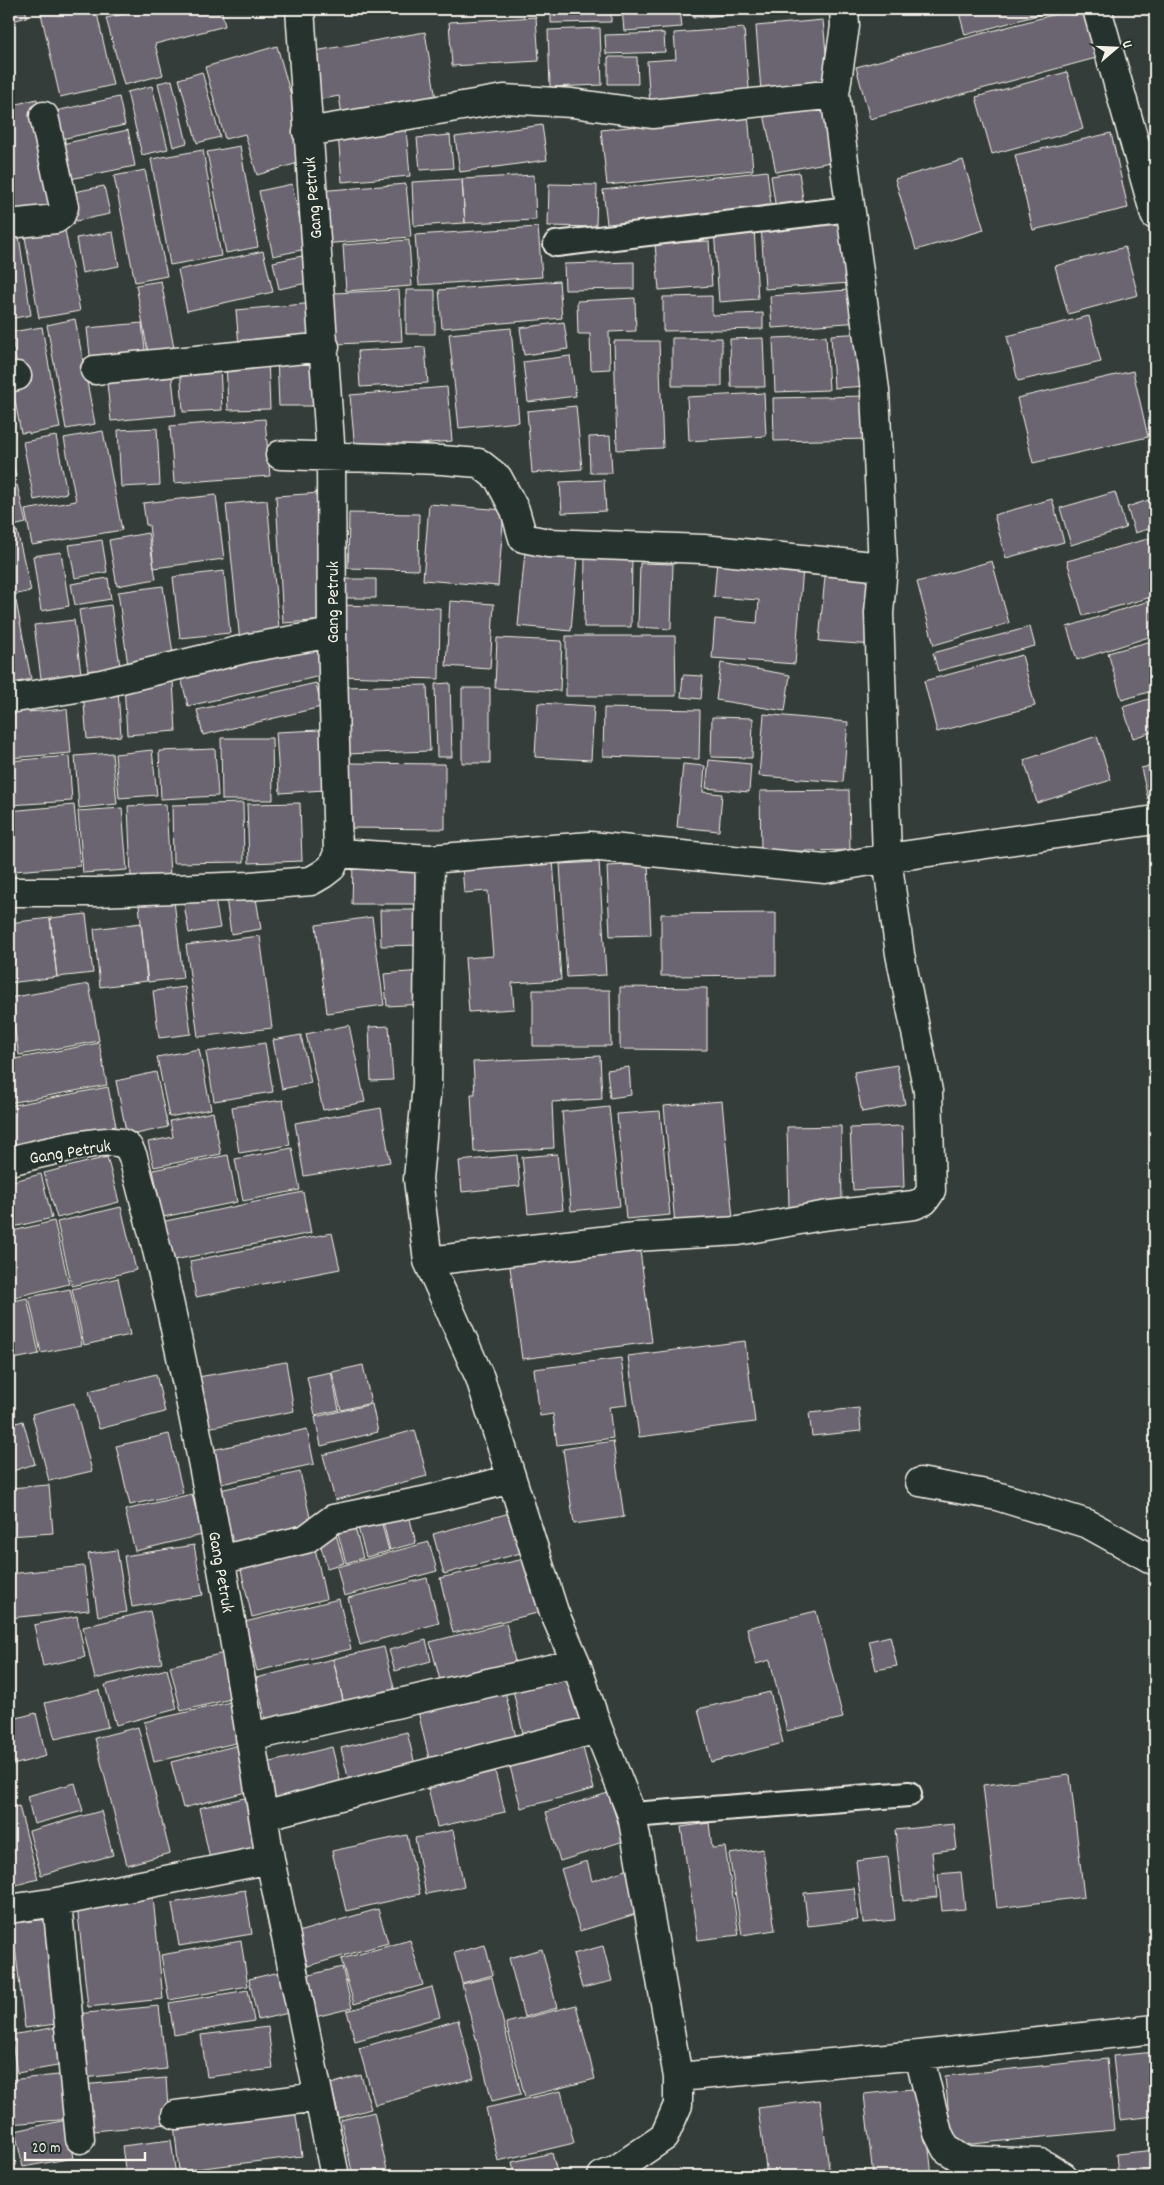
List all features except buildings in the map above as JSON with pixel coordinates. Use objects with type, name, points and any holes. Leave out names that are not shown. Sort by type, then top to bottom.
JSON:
[{"type":"street","name":"Gang Petruk","points":[[300,9],[307,132],[331,457],[332,633],[338,853]]},
{"type":"street","points":[[428,1261],[635,1237],[738,1231],[822,1216],[914,1205],[924,1201],[931,1191],[928,1091],[900,954],[887,858],[879,613],[883,567],[875,390],[835,94],[844,26],[844,9]]},
{"type":"street","points":[[1097,9],[1155,215]]},
{"type":"street","points":[[307,132],[504,99],[572,103],[652,114],[835,94]]},
{"type":"street","points":[[9,224],[56,219],[61,215],[64,207],[44,116]]},
{"type":"street","points":[[95,370],[324,347]]},
{"type":"street","points":[[280,455],[442,460],[479,463],[498,478],[515,510],[523,538],[548,543],[703,549],[883,567]]},
{"type":"street","points":[[9,699],[101,684],[249,648],[332,633]]},
{"type":"street","points":[[9,892],[192,888],[311,881],[332,867],[338,853],[430,860],[590,846],[825,869],[887,858],[1155,820]]},
{"type":"street","points":[[430,860],[427,1085],[418,1180],[428,1261],[480,1378],[554,1612],[576,1663],[598,1729],[632,1815],[678,2077],[678,2105],[664,2137],[614,2171],[602,2176]]},
{"type":"street","name":"Gang Petruk","points":[[9,1161],[99,1143],[119,1142],[129,1147],[134,1157],[168,1296],[220,1560],[270,1859],[335,2176]]},
{"type":"street","points":[[220,1560],[306,1539],[333,1519],[424,1501],[512,1479]]},
{"type":"street","points":[[920,1482],[997,1496],[1088,1524],[1155,1561]]},
{"type":"street","points":[[250,1737],[576,1663]]},
{"type":"street","points":[[263,1816],[598,1729]]},
{"type":"street","points":[[9,1909],[57,1902],[270,1859]]},
{"type":"street","points":[[57,1902],[80,2139]]},
{"type":"street","points":[[678,2077],[919,2055],[1155,2029]]},
{"type":"street","points":[[919,2055],[938,2133],[946,2149],[964,2160],[1041,2163],[1063,2176]]},
{"type":"street","points":[[176,2115],[318,2097]]},
{"type":"lane","points":[[556,244],[850,209]]},
{"type":"lane","points":[[632,1815],[909,1794]]}]
